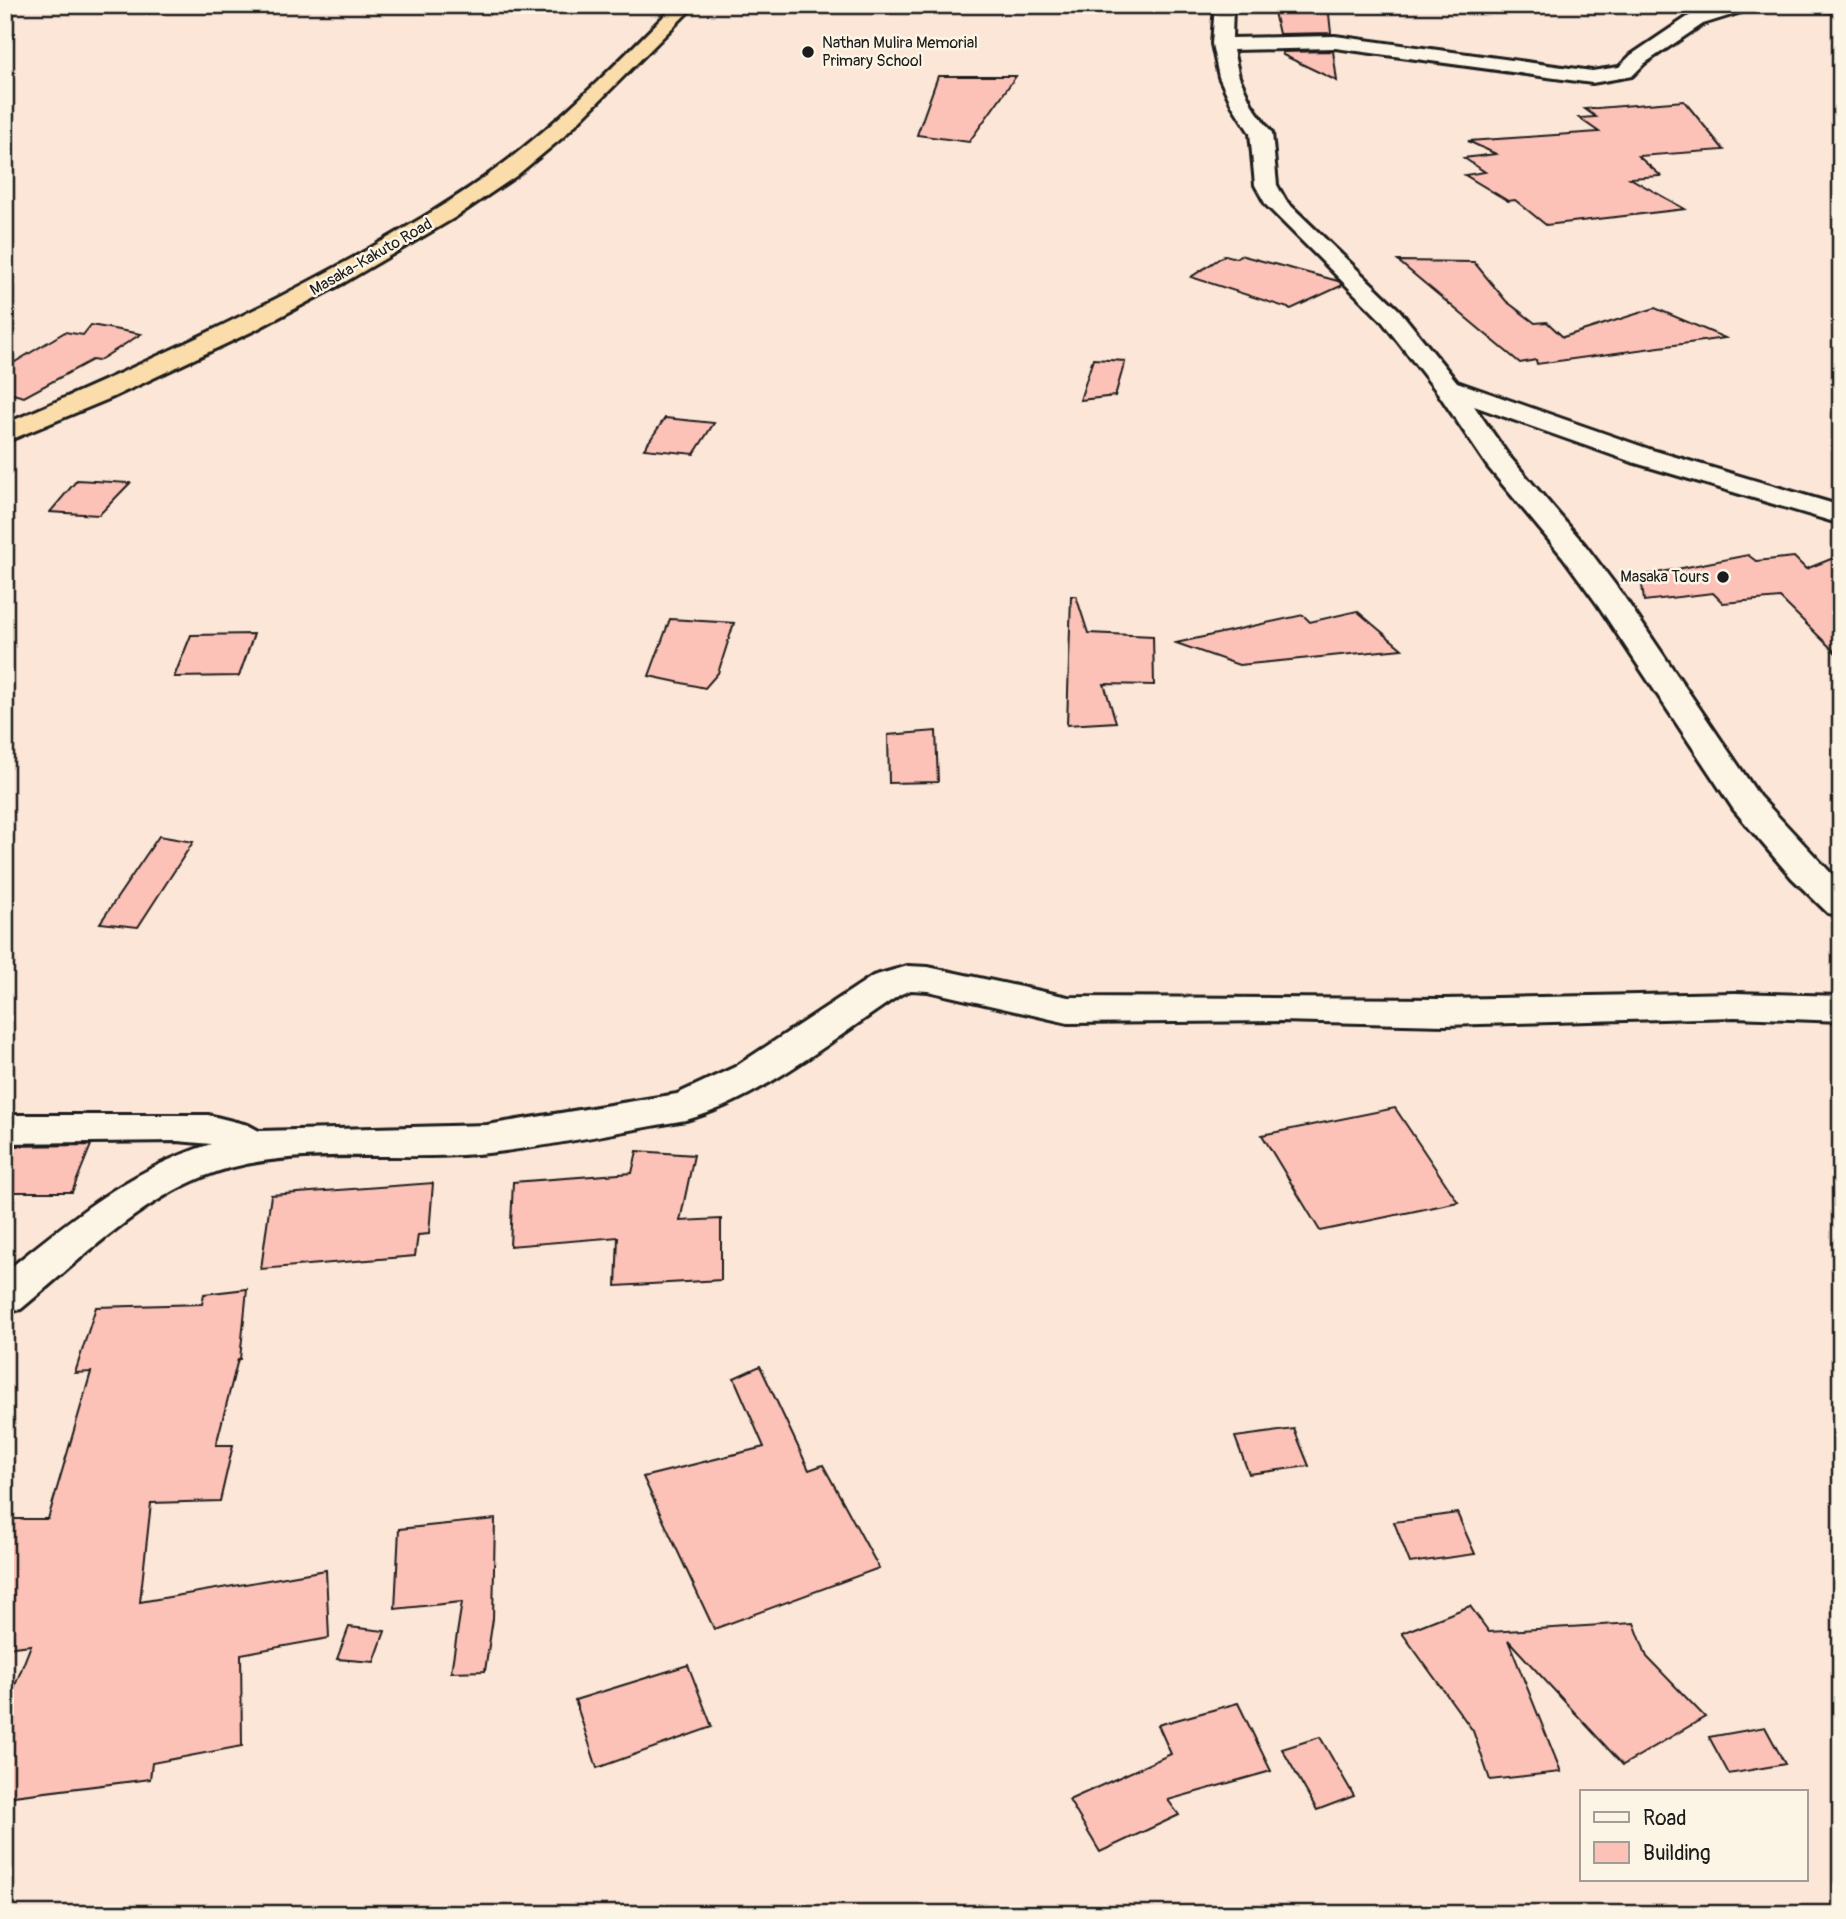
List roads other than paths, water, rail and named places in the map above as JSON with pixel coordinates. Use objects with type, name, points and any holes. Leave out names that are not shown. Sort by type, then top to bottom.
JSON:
[{"type":"highway","name":"Masaka-Kakuto Road","points":[[5,434],[128,382],[294,302],[458,205],[508,171],[566,124],[686,5]]},
{"type":"street","points":[[1224,5],[1222,44],[1229,77],[1242,104],[1261,133],[1266,185],[1277,205],[1390,315],[1448,388],[1498,461],[1574,551],[1611,601],[1746,803],[1805,870],[1841,905]]},
{"type":"street","points":[[1222,44],[1335,42],[1487,64],[1592,77],[1606,76],[1625,72],[1638,59],[1696,20],[1744,5]]},
{"type":"street","points":[[1826,5],[1841,7]]},
{"type":"street","points":[[1448,388],[1642,456],[1841,515]]},
{"type":"street","points":[[5,1297],[111,1211],[151,1185],[189,1166],[252,1146],[487,1139],[686,1107],[749,1076],[887,985],[908,978],[928,979],[1068,1010],[1280,1009],[1445,1012],[1735,1004],[1841,1009]]},
{"type":"street","points":[[5,1129],[208,1129],[233,1135],[252,1146]]},
{"type":"place","name":"Nathan Mulira Memorial Primary School","points":[[808,52]]},
{"type":"place","name":"Masaka Tours","points":[[1723,577]]}]
